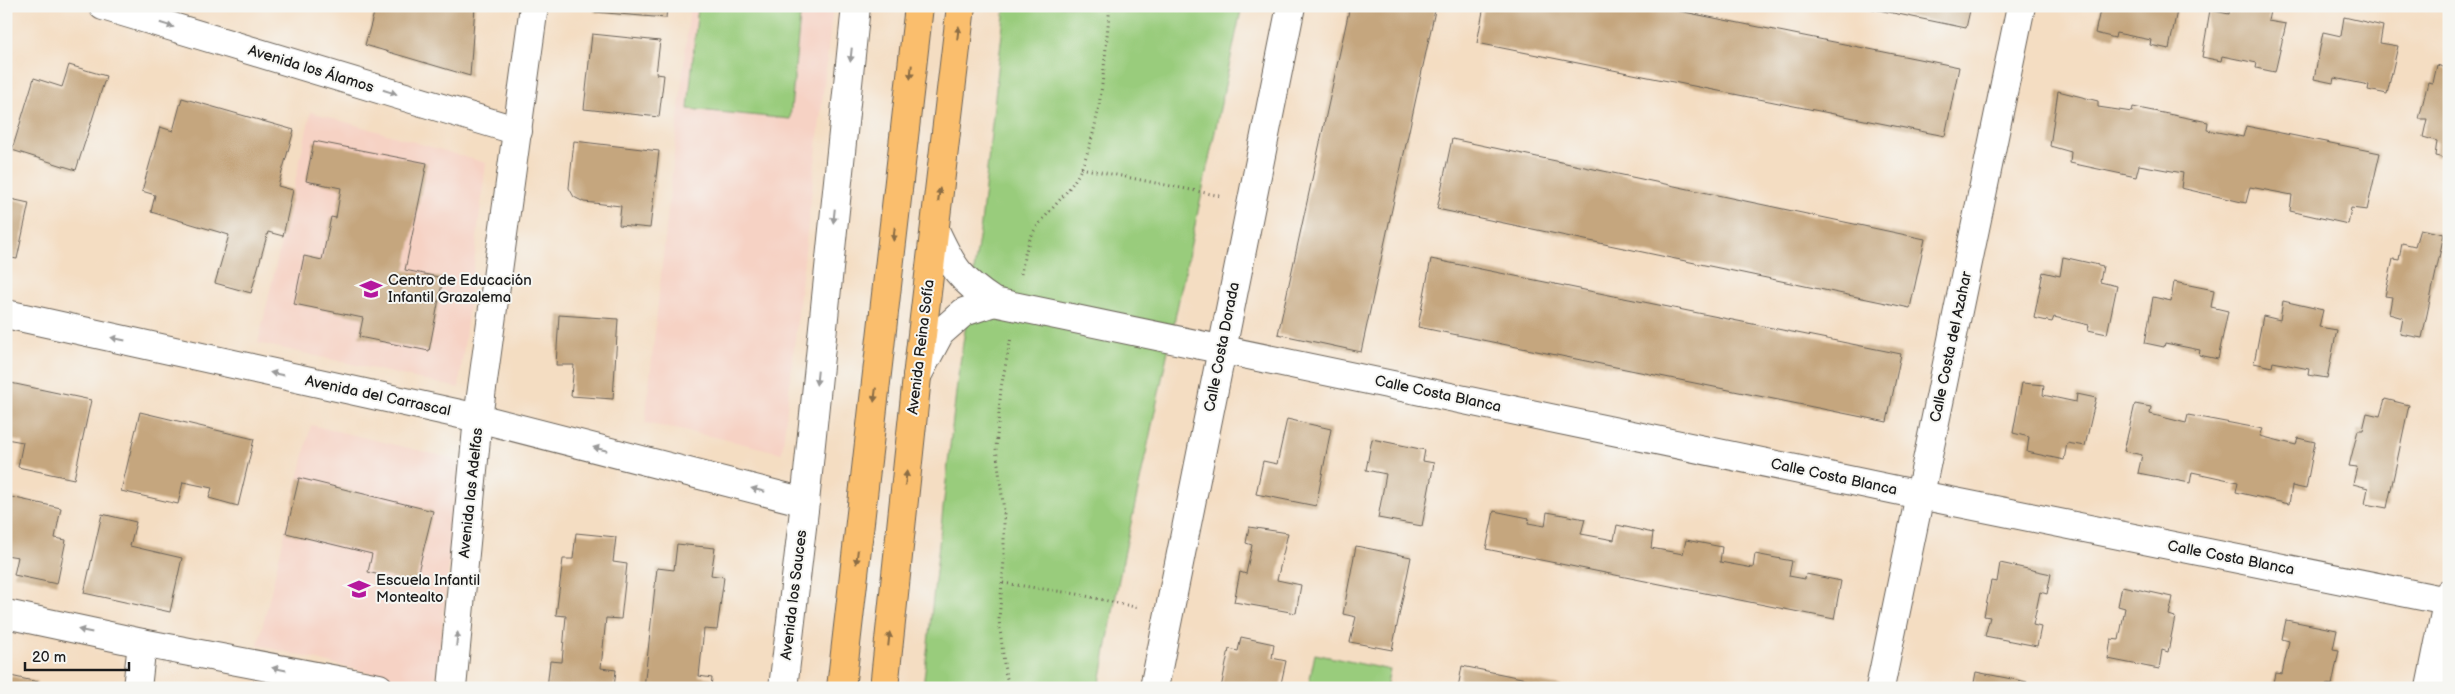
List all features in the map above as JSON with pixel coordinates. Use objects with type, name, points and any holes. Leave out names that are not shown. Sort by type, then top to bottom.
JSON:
[{"type":"main road","points":[[841,688],[918,6]]},
{"type":"main road","name":"Avenida Reina Sofía","points":[[884,688],[917,377],[961,6]]},
{"type":"street","name":"Avenida los Álamos","points":[[104,6],[518,131]]},
{"type":"street","name":"Avenida las Adelfas","points":[[452,688],[478,418],[534,6]]},
{"type":"street","name":"Avenida los Sauces","points":[[783,688],[805,502],[856,6]]},
{"type":"street","name":"Calle Costa Dorada","points":[[1154,688],[1291,6]]},
{"type":"street","name":"Calle Costa del Azahar","points":[[1880,688],[2021,6]]},
{"type":"street","points":[[935,230],[949,260],[970,286],[1005,304]]},
{"type":"street","points":[[917,377],[940,333],[964,312],[1005,304]]},
{"type":"street","name":"Calle Costa Blanca","points":[[1005,304],[1920,495],[2448,597]]},
{"type":"street","name":"Avenida del Carrascal","points":[[6,314],[478,418],[805,502]]},
{"type":"street","points":[[2430,688],[2448,597]]},
{"type":"street","points":[[6,614],[142,644],[379,688]]},
{"type":"street","points":[[137,688],[142,644]]},
{"type":"path","points":[[1010,688],[1005,672],[999,620],[1003,583],[1004,511],[996,448],[1005,304],[1035,229],[1055,207],[1081,168],[1097,119],[1110,6]]},
{"type":"path","points":[[1081,168],[1251,202]]},
{"type":"path","points":[[1003,583],[1076,594],[1168,614]]},
{"type":"shaded area","points":[[690,6],[833,6],[782,453],[645,423]]},
{"type":"shaded area","name":"Centro de Educación Infantil Grazalema","points":[[311,112],[486,163],[459,388],[258,343]]},
{"type":"shaded area","name":"Escuela Infantil Montealto","points":[[311,425],[451,458],[459,467],[437,676],[421,686],[258,645]]},
{"type":"green space","points":[[698,6],[801,6],[790,119],[688,109]]},
{"type":"green space","points":[[1005,6],[1242,6],[1119,579],[1099,688],[923,688],[957,383],[981,224]]},
{"type":"green space","points":[[1315,654],[1390,670],[1386,688],[1308,688]]},
{"type":"building","points":[[376,6],[475,6],[470,76],[365,45]]},
{"type":"building","points":[[595,6],[667,6],[666,18],[594,12]]},
{"type":"building","points":[[1350,6],[1436,6],[1361,352],[1278,334]]},
{"type":"building","points":[[1484,6],[1654,6],[1959,67],[1945,136],[1477,43]]},
{"type":"building","points":[[1859,6],[1971,6],[1966,28]]},
{"type":"building","points":[[2101,6],[2178,6],[2169,49],[2150,45],[2151,40],[2116,33],[2115,38],[2095,33]]},
{"type":"building","points":[[2230,6],[2271,6],[2268,21],[2286,24],[2275,72],[2256,68],[2257,63],[2222,56],[2221,61],[2202,57],[2210,10],[2229,14]]},
{"type":"building","points":[[2344,17],[2383,26],[2380,43],[2398,46],[2387,94],[2368,90],[2369,85],[2334,78],[2333,83],[2314,79],[2323,32],[2341,36]]},
{"type":"building","points":[[592,34],[660,41],[656,74],[664,75],[659,117],[584,109]]},
{"type":"building","points":[[69,65],[106,76],[76,170],[12,150],[34,78],[62,87]]},
{"type":"building","points":[[2437,65],[2449,69],[2449,159],[2435,156],[2437,141],[2423,137],[2427,119],[2419,119],[2428,82],[2433,83]]},
{"type":"building","points":[[2058,91],[2098,101],[2098,107],[2132,112],[2133,107],[2208,122],[2207,130],[2243,137],[2246,126],[2380,153],[2367,210],[2351,208],[2348,224],[2290,211],[2292,195],[2250,187],[2246,203],[2181,188],[2183,173],[2139,165],[2136,177],[2070,163],[2071,152],[2050,146]]},
{"type":"building","points":[[182,98],[294,130],[278,186],[293,190],[283,236],[268,232],[251,293],[215,283],[229,235],[151,212],[155,195],[142,191],[160,127],[173,131]]},
{"type":"building","points":[[1452,139],[1925,239],[1910,308],[1437,209]]},
{"type":"building","points":[[314,141],[427,163],[405,270],[443,278],[429,351],[359,337],[363,318],[294,304],[304,256],[322,260],[331,217],[336,218],[341,188],[306,181]]},
{"type":"building","points":[[574,141],[659,151],[650,228],[619,225],[621,206],[584,202],[574,197],[569,188]]},
{"type":"building","points":[[6,198],[29,203],[17,259],[6,257]]},
{"type":"building","points":[[2420,229],[2444,234],[2422,338],[2400,334],[2403,318],[2389,314],[2392,297],[2385,296],[2393,259],[2399,260],[2402,243],[2415,246]]},
{"type":"building","points":[[2063,257],[2103,266],[2100,282],[2117,286],[2107,334],[2088,330],[2089,325],[2054,317],[2052,322],[2034,318],[2043,272],[2060,276]]},
{"type":"building","points":[[1431,259],[1901,354],[1887,422],[1418,327]]},
{"type":"building","points":[[2174,282],[2214,290],[2211,307],[2228,311],[2218,359],[2199,355],[2200,350],[2165,343],[2164,347],[2145,343],[2153,297],[2171,301]]},
{"type":"building","points":[[2283,301],[2323,310],[2319,327],[2337,330],[2327,378],[2308,375],[2309,369],[2273,362],[2272,367],[2254,363],[2263,316],[2280,320]]},
{"type":"building","points":[[559,315],[618,319],[613,399],[571,396],[574,365],[556,365]]},
{"type":"building","points":[[6,382],[91,400],[74,479],[18,467],[23,442],[6,439]]},
{"type":"building","points":[[2022,383],[2044,385],[2043,395],[2076,402],[2077,394],[2096,398],[2085,446],[2067,443],[2064,460],[2027,452],[2029,437],[2013,433]]},
{"type":"building","points":[[2385,399],[2409,405],[2387,508],[2365,504],[2368,488],[2353,484],[2357,467],[2349,466],[2358,430],[2363,430],[2367,413],[2380,416]]},
{"type":"building","points":[[2135,404],[2151,407],[2150,414],[2186,423],[2188,415],[2263,429],[2260,436],[2296,445],[2298,438],[2315,442],[2306,489],[2292,486],[2289,504],[2236,492],[2238,482],[2192,472],[2190,483],[2138,473],[2142,455],[2124,451]]},
{"type":"building","points":[[140,412],[254,439],[238,506],[209,498],[212,488],[183,482],[178,504],[121,491]]},
{"type":"building","points":[[1287,419],[1331,429],[1316,506],[1256,494],[1263,461],[1277,464]]},
{"type":"building","points":[[1372,439],[1425,450],[1423,461],[1434,463],[1422,526],[1378,518],[1386,474],[1366,470]]},
{"type":"building","points":[[299,478],[433,511],[415,584],[368,572],[372,554],[286,533]]},
{"type":"building","points":[[6,496],[61,508],[55,538],[66,540],[57,584],[14,575],[18,557],[6,555]]},
{"type":"building","points":[[1494,511],[1529,518],[1528,523],[1545,526],[1547,512],[1585,519],[1581,534],[1614,540],[1617,525],[1653,533],[1651,548],[1683,554],[1686,540],[1722,547],[1720,562],[1753,568],[1755,554],[1792,561],[1789,576],[1805,579],[1806,574],[1841,581],[1834,619],[1486,549]]},
{"type":"building","points":[[102,514],[136,522],[130,546],[182,558],[170,612],[84,593]]},
{"type":"building","points":[[1249,527],[1288,533],[1277,580],[1301,585],[1296,613],[1234,602],[1240,572],[1246,574],[1252,545],[1246,543]]},
{"type":"building","points":[[576,533],[616,537],[613,562],[627,564],[621,619],[606,618],[601,668],[616,670],[614,688],[547,688],[550,661],[562,662],[566,616],[556,615],[563,559],[573,559]]},
{"type":"building","points":[[677,544],[715,548],[711,575],[724,577],[717,630],[704,629],[699,676],[712,678],[711,688],[644,688],[657,568],[674,570]]},
{"type":"building","points":[[1356,546],[1411,557],[1392,650],[1350,642],[1356,617],[1343,614]]},
{"type":"building","points":[[2000,563],[2051,574],[2047,594],[2040,592],[2033,625],[2041,627],[2037,646],[1985,636],[1990,617],[1984,616],[1991,581],[1997,582]]},
{"type":"building","points":[[2122,586],[2173,597],[2169,615],[2175,617],[2168,652],[2162,650],[2159,669],[2108,659],[2111,639],[2119,640],[2125,608],[2118,606]]},
{"type":"building","points":[[2286,620],[2337,630],[2333,649],[2339,650],[2332,685],[2326,684],[2325,688],[2272,688],[2275,673],[2282,674],[2289,641],[2282,639]]},
{"type":"building","points":[[1241,637],[1274,644],[1272,658],[1286,661],[1280,688],[1221,688],[1229,649],[1238,651]]},
{"type":"building","points":[[1462,666],[1566,687],[1566,688],[1458,688]]},
{"type":"building","points":[[1976,672],[2027,682],[2026,688],[1973,688]]},
{"type":"building","points":[[6,675],[38,682],[37,688],[6,688]]},
{"type":"place","name":"Centro de Educación Infantil Grazalema","points":[[371,289]]},
{"type":"place","name":"Escuela Infantil Montealto","points":[[359,589]]}]
